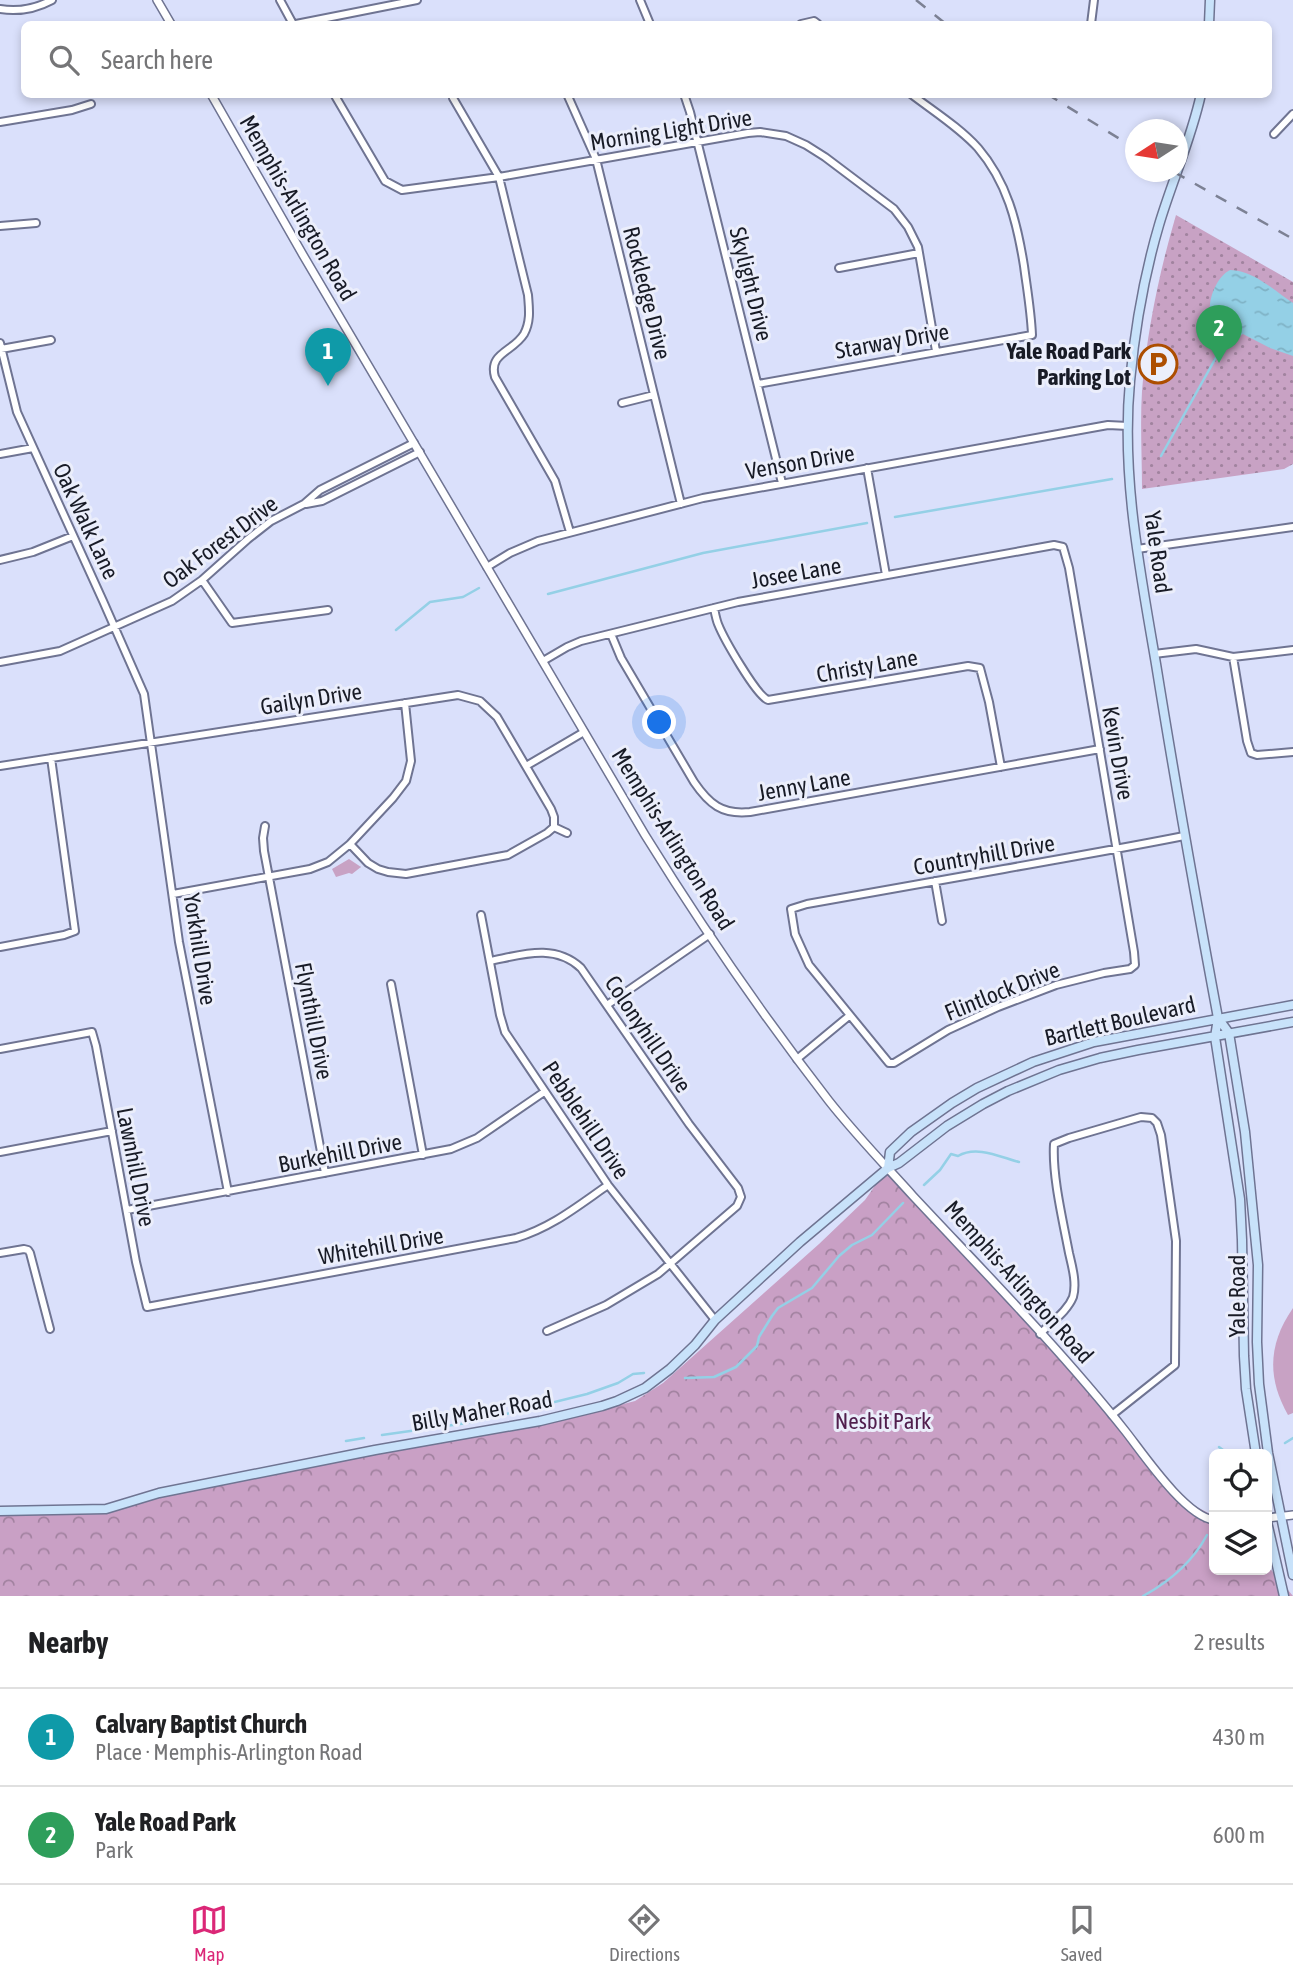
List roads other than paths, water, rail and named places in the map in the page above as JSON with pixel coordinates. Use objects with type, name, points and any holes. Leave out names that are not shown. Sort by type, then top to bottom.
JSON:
[{"type":"main road","points":[[1209,21],[1210,0]]},
{"type":"main road","name":"Yale Road","points":[[1200,98],[1189,142],[1160,223],[1144,284],[1133,349],[1128,426],[1130,492],[1184,836],[1217,1018],[1215,1037],[1240,1199],[1244,1356],[1255,1449]]},
{"type":"main road","name":"Bartlett Boulevard","points":[[888,1168],[890,1152],[911,1132],[977,1088],[1033,1062],[1094,1042],[1293,1004]]},
{"type":"main road","name":"Yale Road","points":[[1217,1018],[1229,1033],[1245,1132],[1258,1265],[1259,1384],[1280,1517],[1293,1575]]},
{"type":"main road","name":"Bartlett Boulevard","points":[[888,1168],[983,1104],[1039,1077],[1100,1058],[1293,1022]]},
{"type":"main road","points":[[1033,1062],[1039,1077]]},
{"type":"main road","name":"Billy Maher Road","points":[[0,1511],[106,1509],[159,1493],[375,1450],[540,1421],[602,1406],[655,1381],[689,1352],[715,1320],[800,1242],[888,1168]]},
{"type":"main road","points":[[1272,1542],[1284,1596]]},
{"type":"street","points":[[0,9],[10,11],[34,8],[52,0]]},
{"type":"street","points":[[157,0],[169,21]]},
{"type":"street","points":[[279,0],[293,21]]},
{"type":"street","points":[[310,21],[417,0]]},
{"type":"street","points":[[640,0],[649,21]]},
{"type":"street","points":[[1091,21],[1094,0]]},
{"type":"street","name":"Memphis-Arlington Road","points":[[213,98],[651,846],[709,934],[831,1103],[1112,1415],[1163,1480],[1195,1511],[1209,1519]]},
{"type":"street","name":"Morning Light Drive","points":[[336,98],[385,181],[402,190],[499,177],[760,132],[786,136],[825,157],[894,209],[911,232],[919,253],[936,351]]},
{"type":"street","points":[[453,98],[499,177],[528,295],[530,313],[526,328],[522,337],[496,359],[493,364],[495,377],[555,481],[570,532]]},
{"type":"street","name":"Rockledge Drive","points":[[569,98],[596,159],[681,504]]},
{"type":"street","name":"Skylight Drive","points":[[685,98],[782,483]]},
{"type":"street","name":"Starway Drive","points":[[758,384],[1032,335],[1031,309],[1018,234],[1008,197],[995,172],[976,146],[916,98]]},
{"type":"street","points":[[0,122],[72,110],[91,104]]},
{"type":"street","points":[[1273,134],[1293,114]]},
{"type":"street","points":[[0,226],[36,223]]},
{"type":"street","points":[[839,268],[919,253]]},
{"type":"street","points":[[1,347],[51,340]]},
{"type":"street","name":"Oak Walk Lane","points":[[1,347],[16,412],[115,626],[144,694],[146,711]]},
{"type":"street","points":[[483,362],[493,364]]},
{"type":"street","points":[[622,403],[654,395]]},
{"type":"street","name":"Venson Drive","points":[[487,567],[517,549],[570,532],[681,504],[782,483],[1108,425],[1128,426]]},
{"type":"street","name":"Oak Forest Drive","points":[[0,662],[60,651],[172,601],[202,580],[271,521],[304,504],[320,490],[414,443]]},
{"type":"street","points":[[0,454],[33,448]]},
{"type":"street","name":"Oak Forest Drive","points":[[304,504],[322,501],[420,452]]},
{"type":"street","points":[[867,468],[886,575]]},
{"type":"street","points":[[1137,549],[1293,527]]},
{"type":"street","points":[[0,559],[33,552],[73,536]]},
{"type":"street","name":"Josee Lane","points":[[542,661],[575,644],[744,600],[1054,545],[1063,547]]},
{"type":"street","name":"Kevin Drive","points":[[1063,547],[1069,568],[1117,849],[1134,966]]},
{"type":"street","points":[[202,580],[232,623],[328,610]]},
{"type":"street","name":"Christy Lane","points":[[714,608],[721,630],[745,672],[761,697],[768,700],[968,666],[980,667],[1001,767]]},
{"type":"street","name":"Jenny Lane","points":[[611,634],[621,658],[703,796],[711,803],[734,813],[1100,749]]},
{"type":"street","points":[[1154,654],[1196,649],[1233,657],[1293,650]]},
{"type":"street","points":[[1233,657],[1249,750],[1253,755],[1293,751]]},
{"type":"street","name":"Gailyn Drive","points":[[0,766],[453,694],[481,701],[497,717],[551,809],[554,827]]},
{"type":"street","points":[[173,894],[310,869],[324,864],[350,844],[406,781],[411,761],[405,703]]},
{"type":"street","name":"Yorkhill Drive","points":[[146,711],[179,942],[228,1192]]},
{"type":"street","points":[[526,766],[584,732]]},
{"type":"street","points":[[0,947],[75,931],[51,758]]},
{"type":"street","name":"Flynthill Drive","points":[[265,826],[263,845],[325,1173]]},
{"type":"street","points":[[350,844],[368,863],[378,869],[406,874],[508,855],[554,827],[566,833]]},
{"type":"street","name":"Countryhill Drive","points":[[849,1016],[806,959],[795,934],[791,909],[1184,836]]},
{"type":"street","points":[[935,881],[942,921]]},
{"type":"street","name":"Pebblehill Drive","points":[[481,915],[505,1032],[608,1185],[715,1320]]},
{"type":"street","points":[[607,1005],[709,934]]},
{"type":"street","name":"Colonyhill Drive","points":[[489,961],[540,952],[564,956],[581,968],[689,1125],[745,1198],[671,1263]]},
{"type":"street","name":"Flintlock Drive","points":[[849,1016],[889,1063],[897,1062],[948,1030],[998,1007],[1056,985],[1127,970],[1134,966]]},
{"type":"street","points":[[391,984],[423,1155]]},
{"type":"street","points":[[797,1059],[849,1016]]},
{"type":"street","name":"Lawnhill Drive","points":[[0,1049],[92,1032],[147,1307]]},
{"type":"street","name":"Burkehill Drive","points":[[127,1210],[451,1149],[468,1142],[544,1091]]},
{"type":"street","points":[[1040,1334],[1068,1306],[1074,1288],[1054,1163],[1054,1144],[1149,1116],[1155,1120],[1161,1135],[1177,1241],[1178,1366],[1112,1415]]},
{"type":"street","points":[[0,1152],[112,1131]]},
{"type":"street","name":"Whitehill Drive","points":[[147,1307],[523,1236],[555,1221],[608,1185]]},
{"type":"street","points":[[0,1253],[28,1250],[50,1329]]},
{"type":"street","points":[[548,1331],[606,1305],[658,1274],[671,1263]]},
{"type":"street","points":[[1272,1519],[1293,1515]]},
{"type":"water","points":[[1230,270],[1255,277],[1293,303],[1293,356],[1243,334],[1233,340],[1213,323],[1210,306],[1213,292],[1220,279]]},
{"type":"waterway","points":[[1161,456],[1228,336]]},
{"type":"waterway","points":[[895,517],[1112,479]]},
{"type":"waterway","points":[[548,594],[703,553],[867,523]]},
{"type":"waterway","points":[[396,630],[430,602],[463,597],[479,588]]},
{"type":"waterway","points":[[924,1185],[940,1170],[951,1154],[958,1156],[981,1152],[1019,1162]]},
{"type":"waterway","points":[[685,1378],[714,1377],[736,1367],[757,1346],[759,1337],[778,1308],[812,1288],[839,1256],[852,1245],[872,1235],[903,1203]]},
{"type":"waterway","points":[[382,1435],[474,1422],[587,1394],[618,1383],[633,1374],[644,1373]]},
{"type":"waterway","points":[[346,1441],[364,1438]]},
{"type":"waterway","points":[[1285,1443],[1293,1438]]},
{"type":"waterway","points":[[1143,1596],[1179,1570],[1195,1554],[1207,1535]]},
{"type":"railway","points":[[916,0],[942,21]]},
{"type":"railway","points":[[1053,98],[1125,142]]},
{"type":"railway","points":[[1188,180],[1293,239]]},
{"type":"place","name":"Yale Road Park","points":[[1219,363]]},
{"type":"place","name":"Yale Road Park Parking Lot","points":[[1158,364]]},
{"type":"place","name":"Calvary Baptist Church","points":[[328,386]]},
{"type":"park label","name":"Nesbit Park","points":[[883,1421]]}]
